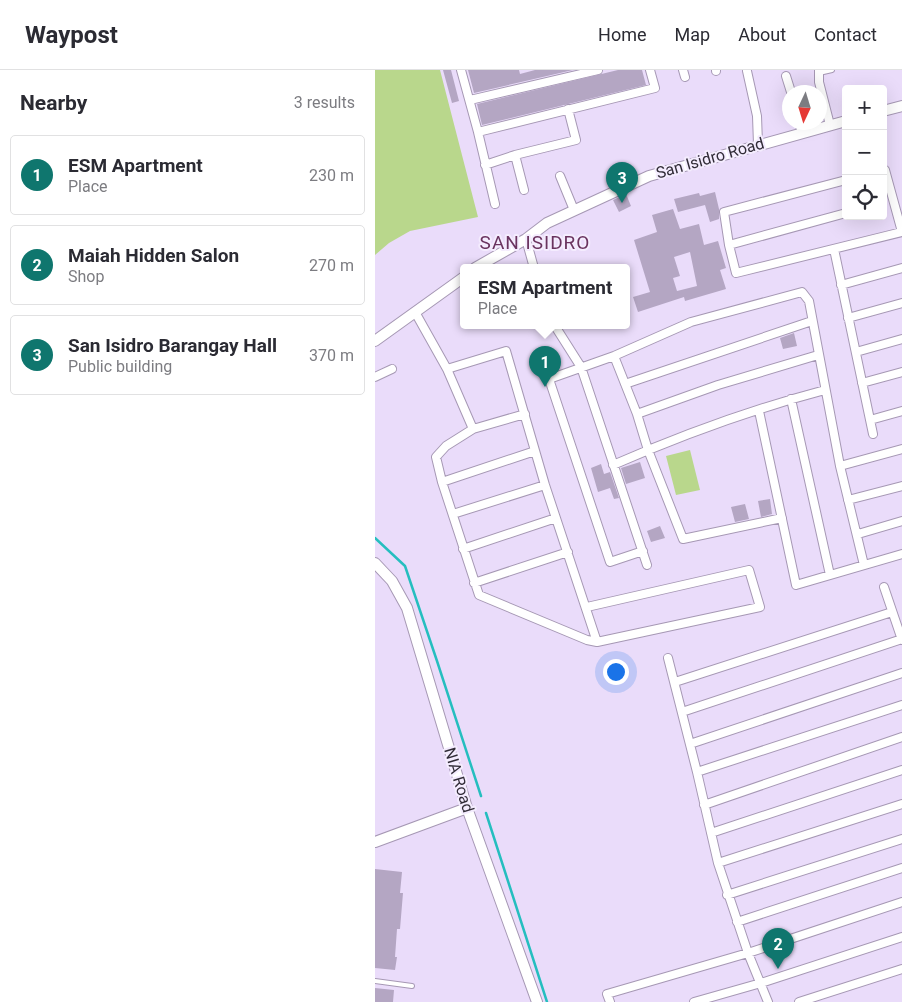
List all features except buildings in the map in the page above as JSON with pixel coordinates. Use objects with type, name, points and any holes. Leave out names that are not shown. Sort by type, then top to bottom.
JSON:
[{"type":"street","points":[[461,70],[479,132],[495,204]]},
{"type":"street","points":[[470,100],[598,70]]},
{"type":"street","points":[[479,132],[655,88],[651,70]]},
{"type":"street","points":[[747,71],[757,116],[758,144]]},
{"type":"street","points":[[819,72],[819,82],[830,125]]},
{"type":"street","points":[[786,76],[789,85]]},
{"type":"street","points":[[887,110],[902,106]]},
{"type":"street","points":[[485,165],[515,155],[576,140],[568,110]]},
{"type":"street","name":"San Isidro Road","points":[[482,264],[526,238],[547,223],[649,176],[842,122]]},
{"type":"street","points":[[515,155],[524,190]]},
{"type":"street","points":[[842,181],[724,212],[736,273],[902,232],[886,175]]},
{"type":"street","points":[[560,176],[574,210]]},
{"type":"street","points":[[887,201],[893,200]]},
{"type":"street","points":[[729,245],[842,214]]},
{"type":"street","points":[[526,238],[533,264]]},
{"type":"street","points":[[834,249],[873,434]]},
{"type":"street","points":[[841,285],[902,268]]},
{"type":"street","points":[[375,341],[460,280]]},
{"type":"street","points":[[643,551],[610,562],[549,379],[614,356],[691,322],[802,292],[809,301],[840,466],[864,565]]},
{"type":"street","points":[[848,318],[902,303]]},
{"type":"street","points":[[415,312],[447,369],[473,429]]},
{"type":"street","points":[[625,384],[812,321]]},
{"type":"street","points":[[557,329],[581,367],[647,566]]},
{"type":"street","points":[[856,352],[902,339]]},
{"type":"street","points":[[447,369],[506,350],[545,485],[587,607],[597,642]]},
{"type":"street","points":[[637,414],[718,385],[818,355]]},
{"type":"street","points":[[614,356],[683,539],[782,518]]},
{"type":"street","points":[[375,377],[392,369]]},
{"type":"street","points":[[862,383],[902,372]]},
{"type":"street","points":[[613,464],[718,424],[791,399],[825,390]]},
{"type":"street","points":[[791,399],[830,575]]},
{"type":"street","points":[[870,420],[902,410]]},
{"type":"street","points":[[759,411],[796,585],[902,554]]},
{"type":"street","points":[[525,414],[473,429],[446,446],[436,457],[442,482],[479,595],[587,640],[597,642],[759,607],[749,570],[587,607]]},
{"type":"street","points":[[840,466],[902,449]]},
{"type":"street","points":[[442,482],[535,451]]},
{"type":"street","points":[[453,514],[545,485]]},
{"type":"street","points":[[848,500],[902,486]]},
{"type":"street","points":[[463,549],[556,518]]},
{"type":"street","points":[[858,534],[902,521]]},
{"type":"street","points":[[474,583],[568,552]]},
{"type":"street","name":"NIA Road","points":[[375,563],[392,581],[407,608],[467,808],[525,963],[537,1002]]},
{"type":"street","points":[[682,712],[902,640],[884,587]]},
{"type":"street","points":[[675,682],[892,612]]},
{"type":"street","points":[[668,658],[691,744],[717,863],[748,953],[768,1002]]},
{"type":"street","points":[[691,744],[902,673]]},
{"type":"street","points":[[697,772],[902,705]]},
{"type":"street","points":[[704,805],[902,737]]},
{"type":"street","points":[[711,833],[902,770]]},
{"type":"street","points":[[717,863],[902,804]]},
{"type":"street","points":[[375,842],[467,808]]},
{"type":"street","points":[[727,895],[902,839]]},
{"type":"street","points":[[737,922],[902,868]]},
{"type":"street","points":[[610,1002],[607,994],[748,953],[902,902]]},
{"type":"street","points":[[694,1002],[761,983],[902,937]]},
{"type":"street","points":[[799,1002],[902,969]]},
{"type":"lane","points":[[819,72],[833,70]]},
{"type":"lane","points":[[375,981],[413,986]]},
{"type":"green space","points":[[375,70],[440,70],[478,217],[410,231],[389,243],[375,255]]},
{"type":"green space","points":[[690,450],[700,490],[676,495],[666,456]]},
{"type":"waterway","points":[[375,538],[405,566],[481,796]]},
{"type":"waterway","points":[[486,813],[547,1002]]},
{"type":"place","name":"San Isidro Barangay Hall","points":[[622,203]]},
{"type":"place","name":"ESM Apartment","points":[[545,387]]},
{"type":"place","name":"Maiah Hidden Salon","points":[[778,969]]},
{"type":"district","name":"SAN ISIDRO","points":[[535,242]]}]
